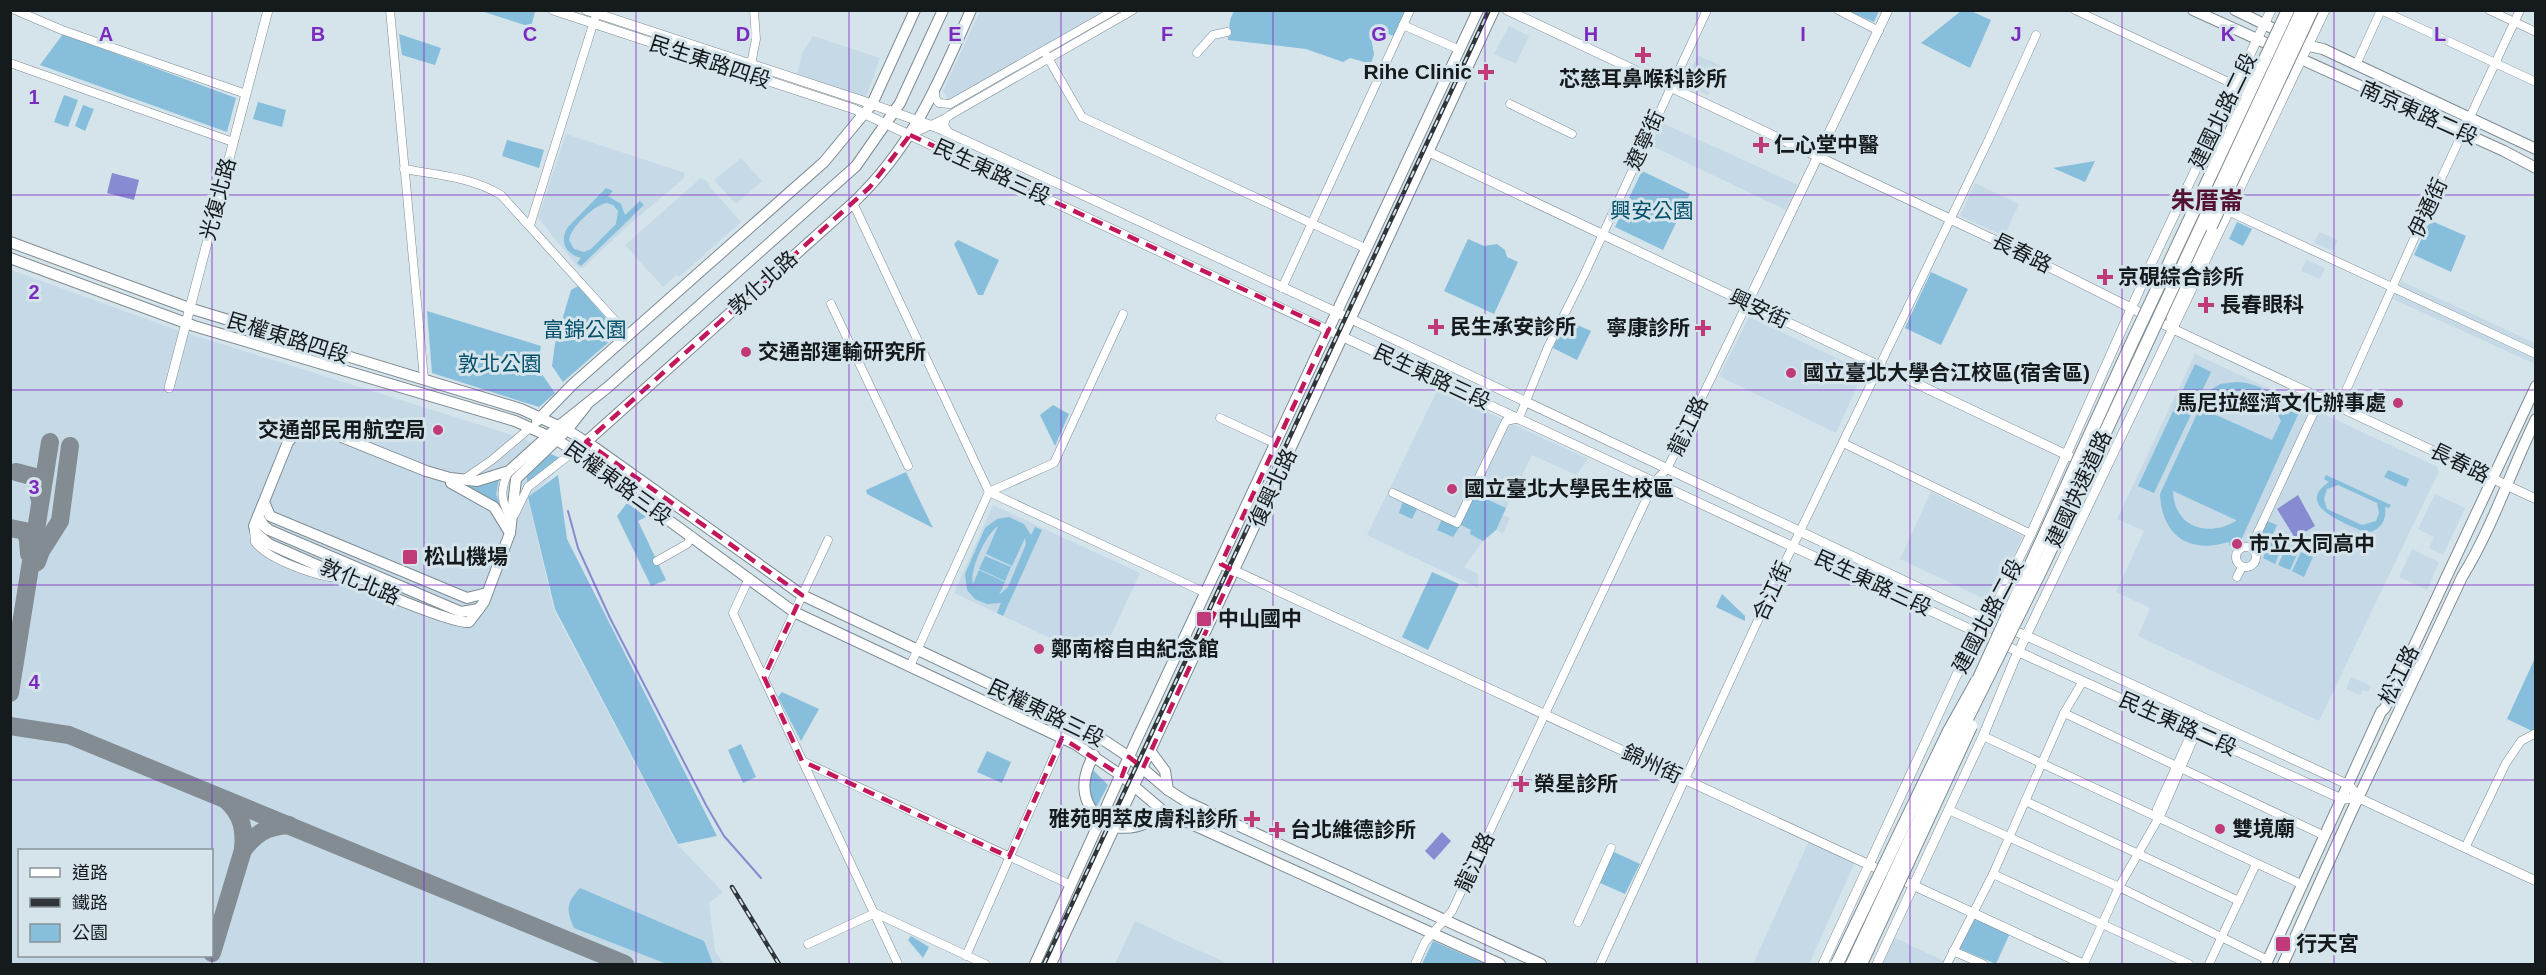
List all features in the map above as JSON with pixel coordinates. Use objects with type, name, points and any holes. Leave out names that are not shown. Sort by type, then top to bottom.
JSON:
[{"type":"highway","name":"建國快速道路","points":[[1852,964],[1988,671],[2129,350],[2288,10]]},
{"type":"highway","name":"建國快速道路","points":[[1844,964],[1988,671],[2302,10]]},
{"type":"highway","points":[[2173,329],[2172,310],[2312,10]]},
{"type":"highway","points":[[2129,350],[2139,315],[2235,105],[2248,60]]},
{"type":"highway","points":[[1837,964],[1948,733],[1988,671]]},
{"type":"highway","points":[[1861,964],[1964,744],[1988,671]]},
{"type":"main road","points":[[531,427],[824,162],[872,104],[915,10]]},
{"type":"main road","name":"敦化北路","points":[[435,475],[462,481],[477,481],[509,471],[563,428],[840,182],[856,166],[895,112],[943,10]]},
{"type":"main road","name":"敦化北路","points":[[586,442],[854,202],[882,173],[919,121],[971,10]]},
{"type":"main road","name":"復興北路","points":[[1035,964],[1478,10]]},
{"type":"main road","name":"復興北路","points":[[1051,964],[1494,10]]},
{"type":"main road","name":"南京東路二段","points":[[2193,10],[2535,168]]},
{"type":"main road","name":"南京東路二段","points":[[2235,10],[2309,46],[2323,49],[2356,64],[2535,149]]},
{"type":"main road","name":"民權東路四段","points":[[10,242],[189,308],[521,409],[563,428]]},
{"type":"main road","name":"民權東路四段","points":[[10,258],[185,323],[531,427],[552,437]]},
{"type":"main road","name":"松江路","points":[[2267,962],[2381,712],[2385,708],[2535,386]]},
{"type":"main road","name":"松江路","points":[[2283,964],[2462,577],[2477,553],[2503,497],[2505,484],[2535,419]]},
{"type":"main road","name":"敦化北路","points":[[510,533],[494,507],[435,475],[327,431],[309,428],[300,431],[288,442],[256,521],[256,533],[269,544],[453,621],[469,622],[488,593],[510,533],[516,478],[552,437]]},
{"type":"main road","name":"民權東路三段","points":[[563,428],[586,442],[801,598],[1093,734],[1130,757],[1168,790],[1228,823],[1541,964]]},
{"type":"main road","name":"民權東路三段","points":[[552,437],[692,536],[794,612],[1062,738],[1094,756],[1122,776],[1162,810],[1500,964]]},
{"type":"main road","name":"敦化北路","points":[[264,502],[270,516],[383,564],[467,598],[488,593]]},
{"type":"main road","name":"敦化北路","points":[[256,521],[269,530],[461,612],[479,609]]},
{"type":"main road","points":[[1151,752],[1165,771],[1168,790]]},
{"type":"main road","points":[[1094,756],[1086,768],[1084,788],[1089,806],[1102,820]]},
{"type":"main road","points":[[1115,827],[1129,828],[1143,825],[1162,810]]},
{"type":"street","points":[[15,10],[62,30],[246,94]]},
{"type":"street","name":"光復北路","points":[[169,388],[268,10]]},
{"type":"street","points":[[390,10],[424,379]]},
{"type":"street","name":"民生東路四段","points":[[553,10],[865,114]]},
{"type":"street","name":"民生東路四段","points":[[586,10],[872,104]]},
{"type":"street","points":[[751,64],[756,39],[754,10]]},
{"type":"street","points":[[910,135],[946,118],[1115,10]]},
{"type":"street","points":[[935,91],[939,103],[950,104],[1133,10]]},
{"type":"street","points":[[1282,288],[1410,10]]},
{"type":"street","name":"長春路","points":[[1507,10],[2132,307],[2173,329],[2535,499]]},
{"type":"street","name":"遼寧街","points":[[1519,418],[1548,347],[1707,10]]},
{"type":"street","points":[[1838,10],[1879,31]]},
{"type":"street","name":"龍江路","points":[[1415,964],[1425,942],[1452,910],[1654,481],[1667,469],[1888,10]]},
{"type":"street","points":[[2075,10],[2235,85]]},
{"type":"street","name":"建國北路二段","points":[[1823,964],[1977,631],[1987,620],[2031,534],[2132,307],[2271,10]]},
{"type":"street","name":"建國北路二段","points":[[1881,963],[1913,885],[1983,736],[2019,651],[2325,10]]},
{"type":"street","points":[[2356,64],[2381,10],[2535,82]]},
{"type":"street","points":[[2489,10],[2535,32]]},
{"type":"street","name":"伊通街","points":[[2339,406],[2520,10]]},
{"type":"street","points":[[530,225],[597,14]]},
{"type":"street","points":[[1403,25],[1460,50]]},
{"type":"street","points":[[1197,53],[1213,35],[1227,33]]},
{"type":"street","name":"合江街","points":[[1600,964],[1793,545],[1989,139],[2036,35]]},
{"type":"street","points":[[1046,55],[1082,117],[1367,249]]},
{"type":"street","points":[[10,63],[233,142]]},
{"type":"street","name":"民生東路三段","points":[[872,104],[951,134],[2006,627]]},
{"type":"street","points":[[1510,104],[1572,134]]},
{"type":"street","name":"民生東路三段","points":[[865,114],[1999,642]]},
{"type":"street","points":[[946,118],[944,128],[951,134]]},
{"type":"street","name":"興安街","points":[[1413,152],[1429,152],[2104,473]]},
{"type":"street","points":[[404,169],[479,183],[501,195],[629,336]]},
{"type":"street","points":[[854,202],[989,492],[1206,594]]},
{"type":"street","points":[[2230,212],[2391,289],[2535,354]]},
{"type":"street","points":[[831,304],[908,466]]},
{"type":"street","points":[[910,666],[989,492],[1054,463],[1123,314]]},
{"type":"street","points":[[2237,577],[2242,567],[2238,565],[2236,558],[2239,550],[2247,546],[2251,547],[2321,398]]},
{"type":"street","points":[[1220,418],[1276,444]]},
{"type":"street","points":[[1393,493],[1457,523],[1506,421],[1519,418]]},
{"type":"street","points":[[462,481],[492,460],[531,427]]},
{"type":"street","name":"敦化北路","points":[[512,521],[528,487],[586,442]]},
{"type":"street","points":[[1843,443],[2031,534]]},
{"type":"street","points":[[509,471],[501,490],[503,504],[512,521]]},
{"type":"street","points":[[657,561],[687,544],[692,536]]},
{"type":"street","points":[[765,680],[828,540]]},
{"type":"street","name":"錦州街","points":[[1220,564],[2084,964]]},
{"type":"street","points":[[749,578],[733,613],[898,964]]},
{"type":"street","name":"民生東路二段","points":[[2006,627],[2349,785]]},
{"type":"street","name":"民生東路二段","points":[[1999,642],[2342,799],[2358,798],[2535,881]]},
{"type":"street","points":[[1947,964],[1993,874],[2064,714],[2083,681]]},
{"type":"street","points":[[2064,714],[2325,836]]},
{"type":"street","points":[[2084,964],[2119,887],[2140,853],[2157,817],[2162,812],[2178,767],[2193,740],[2194,730]]},
{"type":"street","points":[[2465,848],[2506,763],[2521,741],[2535,733]]},
{"type":"street","points":[[1983,736],[2302,885]]},
{"type":"street","points":[[966,956],[1062,738]]},
{"type":"street","points":[[802,761],[1071,885]]},
{"type":"street","points":[[2349,785],[2358,798]]},
{"type":"street","points":[[2025,801],[2239,901]]},
{"type":"street","points":[[1949,810],[2119,887],[2267,962]]},
{"type":"street","points":[[1578,922],[1611,848]]},
{"type":"street","points":[[2210,964],[2256,864]]},
{"type":"street","points":[[1993,874],[2189,964]]},
{"type":"street","points":[[874,913],[985,964]]},
{"type":"street","points":[[808,944],[874,913]]},
{"type":"street","points":[[1953,951],[1983,964]]},
{"type":"highlighted area","points":[[910,135],[1329,329],[1221,564],[1234,571],[1143,768],[1129,757],[1122,776],[1062,738],[1009,857],[802,761],[764,677],[802,595],[586,442],[870,187]]},
{"type":"shaded area","points":[[980,11],[1104,11],[949,102],[943,91]]},
{"type":"shaded area","points":[[1509,26],[1529,36],[1516,64],[1494,54]]},
{"type":"shaded area","points":[[813,36],[880,58],[866,97],[797,74],[803,52]]},
{"type":"shaded area","points":[[1698,55],[1721,66],[1708,95],[1687,85],[1686,82]]},
{"type":"shaded area","points":[[1660,122],[1798,185],[1786,210],[1650,145]]},
{"type":"shaded area","points":[[566,134],[685,173],[683,179],[583,268],[579,268],[538,218]]},
{"type":"shaded area","points":[[741,158],[762,181],[736,204],[714,180]]},
{"type":"shaded area","points":[[701,178],[708,182],[741,222],[679,277],[676,275],[663,287],[625,245]]},
{"type":"shaded area","points":[[1975,183],[2019,204],[2004,236],[1960,216]]},
{"type":"shaded area","points":[[2319,232],[2338,240],[2333,251],[2314,243]]},
{"type":"shaded area","points":[[2306,260],[2325,268],[2320,279],[2301,271]]},
{"type":"shaded area","points":[[11,270],[174,329],[525,439],[564,464],[528,499],[554,610],[677,844],[723,892],[709,903],[715,951],[724,964],[11,964]]},
{"type":"shaded area","points":[[2401,281],[2535,343],[2535,364],[2393,299]]},
{"type":"shaded area","name":"國立臺北大學合江校區(宿舍區)","points":[[1749,317],[1864,371],[1836,433],[1719,376]]},
{"type":"shaded area","name":"市立大同高中","points":[[2195,354],[2436,466],[2439,471],[2319,721],[2138,636],[2150,608],[2116,592],[2144,531],[2117,519]]},
{"type":"shaded area","name":"國立臺北大學民生校區","points":[[1438,389],[1588,459],[1576,475],[1532,455],[1503,515],[1510,518],[1503,534],[1496,530],[1484,540],[1464,567],[1478,574],[1478,588],[1367,535]]},
{"type":"shaded area","points":[[1931,492],[2023,536],[1991,602],[1900,559]]},
{"type":"shaded area","points":[[2435,494],[2465,508],[2443,555],[2429,548],[2434,537],[2418,529]]},
{"type":"shaded area","points":[[993,505],[1140,573],[1099,661],[954,593]]},
{"type":"shaded area","points":[[2412,549],[2439,562],[2427,590],[2399,577]]},
{"type":"shaded area","points":[[2351,677],[2371,686],[2368,692],[2363,690],[2360,695],[2346,689]]},
{"type":"shaded area","points":[[1809,841],[1855,862],[1809,964],[1753,964]]},
{"type":"shaded area","points":[[1135,921],[1225,962],[1224,964],[1115,964]]},
{"type":"shaded area","points":[[1891,936],[1946,962],[1945,964],[1877,964]]},
{"type":"green space","points":[[1879,10],[1874,22],[1848,11]]},
{"type":"green space","points":[[481,11],[535,12],[531,27]]},
{"type":"green space","points":[[1234,11],[1406,11],[1394,36],[1379,31],[1371,37],[1374,54],[1371,64],[1350,58],[1343,62],[1306,49],[1228,40],[1230,20]]},
{"type":"green space","points":[[1961,11],[1971,11],[1991,20],[1970,68],[1921,43]]},
{"type":"green space","points":[[63,34],[236,98],[227,132],[40,65]]},
{"type":"green space","points":[[399,34],[441,48],[435,65],[402,55]]},
{"type":"green space","points":[[64,95],[78,100],[68,127],[54,122]]},
{"type":"green space","points":[[258,102],[286,110],[282,127],[253,119]]},
{"type":"green space","points":[[83,105],[94,109],[85,131],[75,126]]},
{"type":"green space","points":[[507,140],[544,150],[539,168],[502,156]]},
{"type":"green space","points":[[2095,161],[2085,182],[2053,168]]},
{"type":"green space","name":"興安公園","points":[[1642,171],[1690,194],[1663,250],[1615,227]]},
{"type":"green space","points":[[606,188],[613,191],[608,196],[621,204],[625,215],[640,201],[644,205],[581,266],[577,263],[581,258],[567,250],[565,246],[564,237],[568,227]],"holes":[[[607,203],[613,205],[618,211],[616,224],[591,249],[584,252],[574,249],[569,240],[578,223],[602,205]]]},
{"type":"green space","points":[[2237,222],[2252,229],[2243,246],[2229,239]]},
{"type":"green space","points":[[2434,222],[2466,236],[2451,272],[2414,255],[2428,225]]},
{"type":"green space","points":[[1468,239],[1484,246],[1497,244],[1505,250],[1507,257],[1518,262],[1494,314],[1444,291]]},
{"type":"green space","points":[[958,240],[999,260],[983,295],[978,295],[954,244]]},
{"type":"green space","points":[[1931,272],[1968,289],[1941,345],[1905,328]]},
{"type":"green space","name":"富錦公園","points":[[578,286],[619,333],[563,382],[552,366],[555,344],[571,290]]},
{"type":"green space","name":"敦北公園","points":[[427,311],[541,346],[537,367],[555,393],[539,407],[432,373]]},
{"type":"green space","points":[[1566,320],[1591,331],[1577,360],[1553,348]]},
{"type":"green space","points":[[2195,364],[2211,372],[2154,493],[2138,486]]},
{"type":"green space","points":[[2236,382],[2260,387],[2278,401],[2288,415],[2293,404],[2301,408],[2237,549],[2229,545],[2229,542],[2202,545],[2180,538],[2166,521],[2160,494],[2207,392],[2220,384]],"holes":[[[2237,390],[2258,394],[2274,408],[2281,421],[2272,440],[2207,411],[2217,397]],[[2173,491],[2236,520],[2236,521],[2214,529],[2194,526],[2179,513]]]},
{"type":"green space","points":[[2217,397],[2228,403],[2225,410],[2214,405]]},
{"type":"green space","points":[[1053,405],[1069,414],[1055,446],[1040,415]]},
{"type":"green space","points":[[551,454],[560,458],[527,483],[527,475]]},
{"type":"green space","points":[[2388,470],[2409,479],[2406,487],[2384,477]]},
{"type":"green space","points":[[906,472],[933,528],[867,494],[866,490]]},
{"type":"green space","points":[[558,475],[567,539],[717,836],[678,844],[555,609],[528,497]]},
{"type":"green space","points":[[2326,475],[2391,505],[2389,508],[2385,507],[2385,517],[2381,525],[2374,530],[2364,532],[2326,513],[2317,499],[2319,491],[2329,482],[2324,479]],"holes":[[[2338,485],[2377,503],[2379,513],[2376,521],[2362,525],[2327,509],[2324,499],[2327,489]]]},
{"type":"green space","points":[[499,479],[496,494],[500,505],[466,486],[480,486]]},
{"type":"green space","points":[[1471,492],[1506,508],[1496,530],[1483,541],[1470,534],[1471,530],[1457,523],[1460,526],[1453,537],[1437,530],[1443,517],[1456,523]]},
{"type":"green space","points":[[1404,498],[1419,505],[1412,519],[1399,513]]},
{"type":"green space","points":[[627,503],[646,517],[638,521],[666,580],[651,586],[617,516]]},
{"type":"green space","points":[[1009,517],[1024,524],[1031,535],[1035,527],[1042,530],[1003,616],[997,613],[1001,603],[987,604],[975,599],[967,590],[965,574],[985,528],[997,519]],"holes":[[[998,526],[986,554],[1012,566],[1025,538],[1026,544],[1008,587],[999,595],[1005,582],[979,570],[973,584],[972,578],[979,553],[988,536]]]},
{"type":"green space","points":[[2267,521],[2277,525],[2271,538],[2283,544],[2275,564],[2263,558],[2270,541],[2261,537]]},
{"type":"green space","points":[[2287,545],[2299,550],[2290,570],[2278,565]]},
{"type":"green space","points":[[2301,552],[2313,557],[2304,577],[2292,571]]},
{"type":"green space","points":[[985,556],[1011,567],[1005,581],[979,569]]},
{"type":"green space","points":[[1432,572],[1459,584],[1428,650],[1402,637]]},
{"type":"green space","points":[[1722,594],[1745,616],[1745,621],[1716,607]]},
{"type":"green space","points":[[2535,658],[2535,728],[2532,731],[2507,719]]},
{"type":"green space","points":[[782,692],[819,709],[801,741],[778,697]]},
{"type":"green space","points":[[741,744],[756,777],[743,783],[728,750]]},
{"type":"green space","points":[[987,751],[1011,762],[1002,783],[977,772]]},
{"type":"green space","points":[[1092,769],[1108,785],[1096,808],[1089,789]]},
{"type":"green space","points":[[1612,851],[1640,864],[1625,894],[1598,882]]},
{"type":"green space","points":[[580,888],[704,941],[713,964],[667,964],[574,928],[569,907],[572,898]]},
{"type":"green space","points":[[1974,914],[2011,931],[1996,964],[1958,948]]},
{"type":"green space","points":[[911,936],[929,947],[923,958],[908,940]]},
{"type":"green space","points":[[1433,941],[1485,964],[1422,964]]},
{"type":"water","points":[[112,173],[139,180],[134,200],[107,193]]},
{"type":"water","points":[[2298,495],[2315,526],[2295,538],[2277,509]]},
{"type":"water","points":[[1442,832],[1451,841],[1434,860],[1425,851]]},
{"type":"waterway","points":[[568,511],[578,548],[610,618],[706,805],[724,836],[761,878]]},
{"type":"taxiway","points":[[10,693],[50,442]]},
{"type":"taxiway","points":[[37,562],[41,551],[60,521],[70,446]]},
{"type":"taxiway","points":[[16,472],[35,477],[39,497]]},
{"type":"taxiway","points":[[10,528],[25,531],[29,554]]},
{"type":"taxiway","points":[[10,726],[69,735],[625,964]]},
{"type":"taxiway","points":[[213,950],[243,850],[241,823],[227,801]]},
{"type":"taxiway","points":[[243,850],[263,831],[289,825]]},
{"type":"railway","points":[[1044,964],[1489,10]]},
{"type":"railway","points":[[732,887],[779,964]]},
{"type":"place","name":"芯慈耳鼻喉科診所","points":[[1643,55]]},
{"type":"place","name":"Rihe Clinic","points":[[1486,72]]},
{"type":"place","name":"仁心堂中醫","points":[[1761,145]]},
{"type":"place","name":"京硯綜合診所","points":[[2105,277]]},
{"type":"place","name":"長春眼科","points":[[2206,305]]},
{"type":"place","name":"民生承安診所","points":[[1436,327]]},
{"type":"place","name":"寧康診所","points":[[1703,328]]},
{"type":"place","name":"交通部運輸研究所","points":[[746,352]]},
{"type":"place","name":"國立臺北大學合江校區(宿舍區)","points":[[1791,373]]},
{"type":"place","name":"馬尼拉經濟文化辦事處","points":[[2398,403]]},
{"type":"place","name":"交通部民用航空局","points":[[438,430]]},
{"type":"place","name":"國立臺北大學民生校區","points":[[1452,489]]},
{"type":"place","name":"市立大同高中","points":[[2237,544]]},
{"type":"place","name":"松山機場","points":[[410,557]]},
{"type":"place","name":"中山國中","points":[[1204,619]]},
{"type":"place","name":"鄭南榕自由紀念館","points":[[1039,649]]},
{"type":"place","name":"榮星診所","points":[[1521,784]]},
{"type":"place","name":"雅苑明萃皮膚科診所","points":[[1252,819]]},
{"type":"place","name":"雙境廟","points":[[2220,829]]},
{"type":"place","name":"台北維德診所","points":[[1277,830]]},
{"type":"place","name":"行天宮","points":[[2283,944]]},
{"type":"district","name":"朱厝崙","points":[[2207,201]]}]
